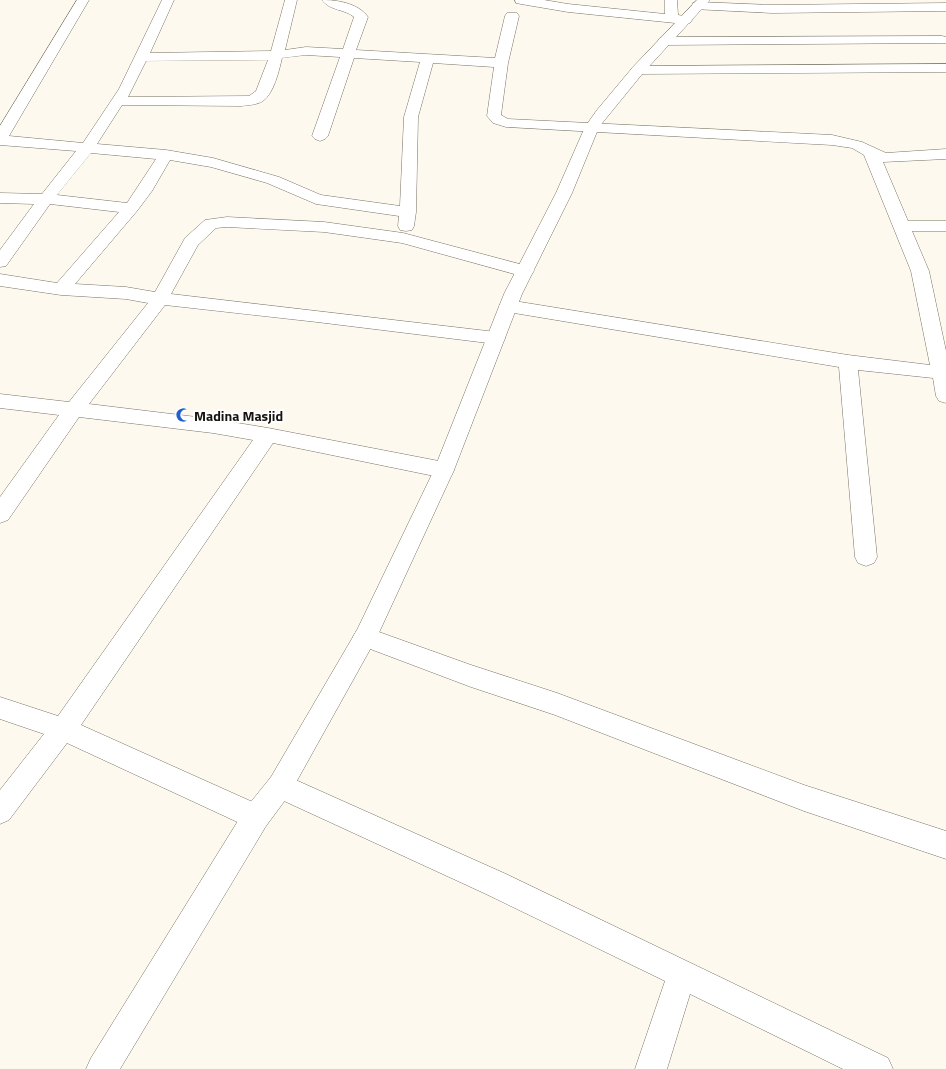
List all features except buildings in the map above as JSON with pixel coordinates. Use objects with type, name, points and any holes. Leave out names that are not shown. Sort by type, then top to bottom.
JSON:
[{"type":"street","points":[[83,0],[0,139],[166,155],[213,163],[273,180],[329,202],[408,212]]},
{"type":"street","points":[[0,262],[46,199],[87,148],[126,89],[168,0]]},
{"type":"street","points":[[118,101],[249,101],[256,99],[262,93],[277,54],[291,0]]},
{"type":"street","points":[[320,136],[361,17],[353,10],[334,6],[328,0]]},
{"type":"street","points":[[520,0],[546,6],[592,5],[690,11],[946,7]]},
{"type":"street","points":[[671,0],[690,11]]},
{"type":"street","points":[[922,8],[944,43]]},
{"type":"street","points":[[102,1069],[256,817],[280,786],[366,637],[444,470],[508,306],[564,193],[592,127],[638,70],[690,11]]},
{"type":"street","points":[[512,16],[501,63],[494,116],[498,120],[506,123],[832,140],[863,146],[871,152],[884,158],[946,154]]},
{"type":"street","points":[[665,41],[944,43]]},
{"type":"street","points":[[142,57],[266,56],[306,51],[501,63]]},
{"type":"street","points":[[403,238],[408,212],[411,117],[428,58]]},
{"type":"street","points":[[638,70],[946,68]]},
{"type":"street","points":[[871,152],[920,271],[944,373],[946,396]]},
{"type":"street","points":[[61,289],[131,208],[144,191],[166,155]]},
{"type":"street","points":[[0,198],[46,199],[131,208]]},
{"type":"street","points":[[0,514],[74,409],[160,299],[191,242],[211,224],[227,222],[324,227],[403,238],[525,271]]},
{"type":"street","points":[[901,226],[946,226]]},
{"type":"street","points":[[0,280],[61,289],[126,293],[160,299],[317,316],[496,338]]},
{"type":"street","points":[[508,306],[848,362],[944,373]]},
{"type":"street","points":[[848,362],[866,557]]},
{"type":"street","points":[[0,401],[213,426],[268,435],[444,470]]},
{"type":"street","points":[[0,811],[64,729],[268,435]]},
{"type":"street","points":[[366,637],[471,676],[557,704],[804,798],[946,845]]},
{"type":"street","points":[[0,708],[64,729],[256,817]]},
{"type":"street","points":[[280,786],[496,884],[877,1069]]},
{"type":"street","points":[[651,1069],[682,974]]},
{"type":"place","name":"Madina Masjid","points":[[183,415]]}]
